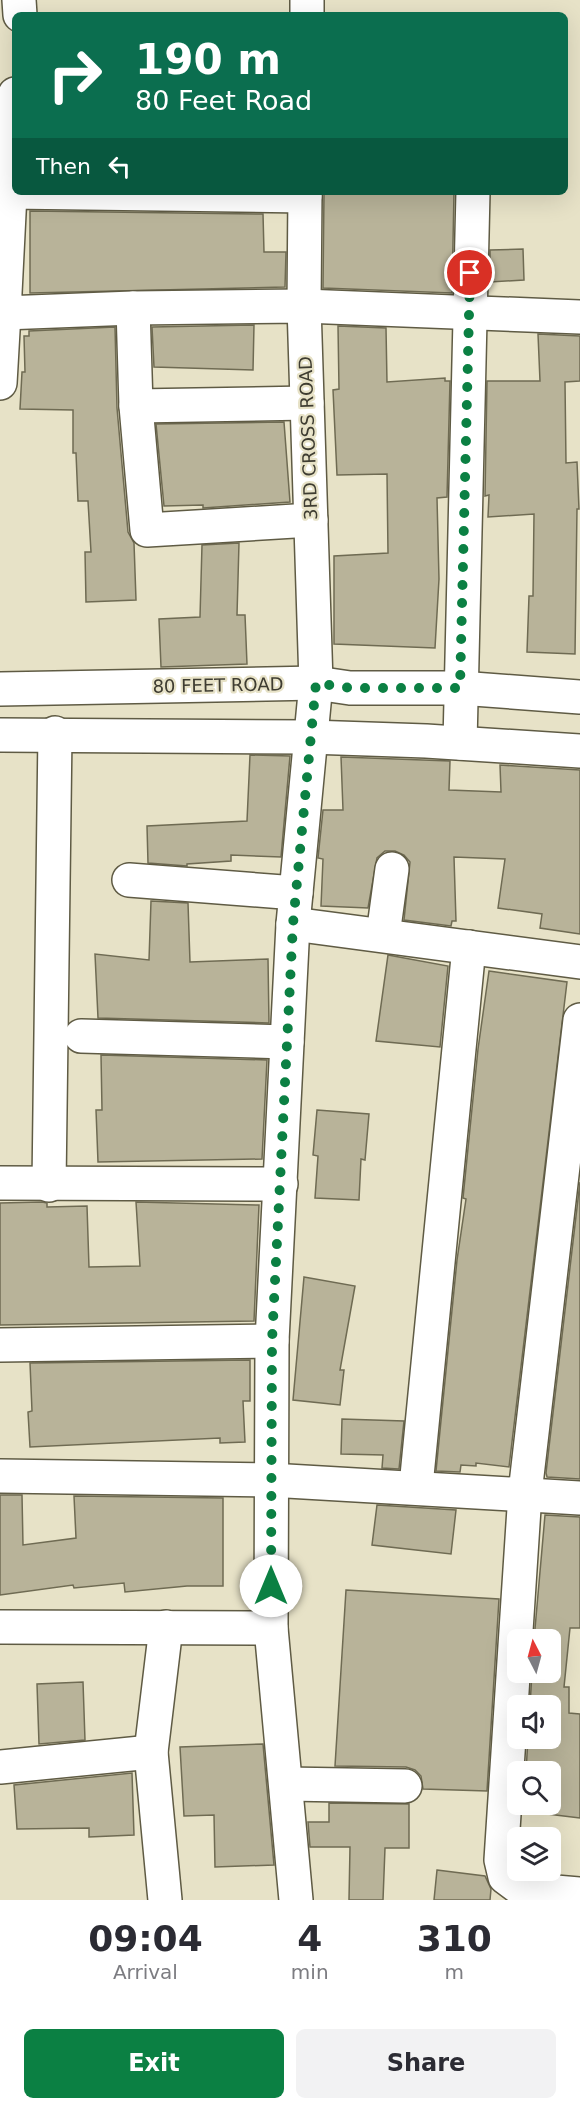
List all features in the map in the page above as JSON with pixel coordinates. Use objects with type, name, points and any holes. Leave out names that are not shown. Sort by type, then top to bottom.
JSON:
[{"type":"street","points":[[0,383],[12,143]]},
{"type":"street","name":"3RD CROSS ROAD","points":[[296,1900],[271,1628],[270,1480],[272,1341],[294,909],[316,683],[304,306],[305,195]]},
{"type":"street","points":[[460,743],[468,313],[473,195]]},
{"type":"street","points":[[4,314],[133,308],[304,306],[580,317]]},
{"type":"street","points":[[133,308],[136,406],[147,530],[311,520]]},
{"type":"street","points":[[136,406],[307,403]]},
{"type":"street","name":"80 FEET ROAD","points":[[0,689],[316,683],[350,688],[460,688],[580,698]]},
{"type":"street","points":[[49,1185],[56,733]]},
{"type":"street","points":[[0,735],[56,733],[310,737],[580,751]]},
{"type":"street","points":[[383,936],[392,869]]},
{"type":"street","points":[[129,880],[294,909],[383,936],[580,962]]},
{"type":"street","points":[[416,1486],[469,947]]},
{"type":"street","points":[[580,1020],[525,1493],[501,1860],[505,1877],[520,1889],[580,1894]]},
{"type":"street","points":[[81,1036],[287,1042]]},
{"type":"street","points":[[0,1184],[281,1184]]},
{"type":"street","points":[[0,1345],[272,1341]]},
{"type":"street","points":[[0,1476],[270,1480],[416,1486],[580,1498]]},
{"type":"street","points":[[0,1627],[271,1628]]},
{"type":"street","points":[[165,1900],[151,1752],[166,1627]]},
{"type":"street","points":[[0,1767],[151,1752]]},
{"type":"street","points":[[286,1784],[405,1786]]},
{"type":"building","points":[[324,195],[454,195],[452,293],[323,288]]},
{"type":"building","points":[[30,211],[263,214],[264,252],[286,252],[285,287],[30,293]]},
{"type":"building","points":[[523,249],[524,280],[490,282],[490,250]]},
{"type":"building","points":[[254,325],[253,370],[154,367],[152,327]]},
{"type":"building","points":[[338,326],[386,328],[387,382],[445,378],[445,381],[450,381],[447,497],[437,498],[439,579],[435,648],[334,644],[334,556],[388,553],[387,474],[337,475],[333,390],[339,389]]},
{"type":"building","points":[[115,327],[117,408],[128,532],[134,543],[136,600],[86,602],[85,552],[91,552],[88,501],[78,501],[76,453],[73,453],[73,410],[20,409],[22,372],[25,372],[24,336],[29,336],[29,331]]},
{"type":"building","points":[[538,334],[580,336],[580,381],[565,382],[566,463],[577,462],[579,509],[577,509],[575,654],[527,652],[529,596],[533,596],[534,514],[488,517],[489,495],[485,496],[487,381],[540,381]]},
{"type":"building","points":[[284,422],[290,502],[203,508],[203,505],[164,506],[156,424]]},
{"type":"building","points":[[239,543],[237,615],[245,615],[247,664],[161,667],[159,619],[200,617],[202,545]]},
{"type":"building","points":[[250,755],[290,756],[281,857],[231,855],[231,861],[187,864],[187,866],[148,863],[147,826],[247,821]]},
{"type":"building","points":[[341,757],[450,761],[449,790],[501,792],[500,765],[580,770],[580,934],[540,928],[542,914],[498,908],[505,859],[454,857],[456,921],[452,921],[451,926],[404,920],[410,862],[404,855],[395,851],[385,851],[377,858],[368,908],[321,906],[323,859],[318,858],[323,810],[343,810]]},
{"type":"building","points":[[151,901],[188,903],[190,962],[268,959],[269,1023],[98,1018],[95,954],[149,960]]},
{"type":"building","points":[[388,955],[448,966],[440,1047],[376,1041]]},
{"type":"building","points":[[489,971],[567,982],[509,1467],[476,1463],[476,1466],[461,1465],[460,1472],[436,1471],[457,1260],[466,1199],[463,1198],[478,1049]]},
{"type":"building","points":[[101,1055],[267,1060],[262,1159],[98,1162],[96,1110],[102,1110]]},
{"type":"building","points":[[317,1110],[369,1114],[365,1160],[361,1159],[359,1200],[315,1198],[318,1156],[313,1155]]},
{"type":"building","points":[[580,1182],[580,1479],[547,1477],[546,1473]]},
{"type":"building","points":[[136,1202],[259,1205],[254,1321],[0,1325],[0,1203],[47,1203],[47,1207],[87,1206],[89,1267],[140,1266]]},
{"type":"building","points":[[304,1277],[355,1286],[340,1370],[344,1370],[340,1405],[293,1400]]},
{"type":"building","points":[[250,1360],[250,1401],[243,1401],[245,1442],[220,1443],[220,1438],[30,1447],[28,1412],[32,1411],[30,1363]]},
{"type":"building","points":[[342,1419],[404,1421],[399,1469],[382,1468],[383,1455],[341,1454]]},
{"type":"building","points":[[0,1495],[22,1495],[23,1545],[76,1538],[74,1496],[223,1498],[223,1586],[187,1586],[125,1592],[124,1583],[74,1588],[73,1585],[0,1595]]},
{"type":"building","points":[[377,1505],[456,1510],[451,1554],[372,1545]]},
{"type":"building","points":[[545,1515],[580,1517],[580,1628],[570,1628],[564,1687],[569,1687],[569,1713],[580,1714],[580,1818],[556,1815],[561,1815],[561,1761],[527,1761],[527,1749],[561,1749],[561,1695],[531,1695],[531,1683],[561,1683],[561,1629],[535,1629]]},
{"type":"building","points":[[346,1590],[499,1599],[487,1791],[423,1789],[421,1776],[415,1770],[406,1767],[335,1766]]},
{"type":"building","points":[[83,1682],[85,1740],[39,1744],[37,1684]]},
{"type":"building","points":[[263,1744],[274,1865],[215,1867],[214,1815],[184,1816],[180,1747]]},
{"type":"building","points":[[132,1773],[134,1835],[89,1837],[89,1828],[17,1829],[14,1785]]},
{"type":"building","points":[[329,1803],[409,1804],[409,1848],[385,1848],[383,1900],[349,1900],[350,1847],[310,1847],[308,1822],[329,1822]]},
{"type":"building","points":[[437,1870],[485,1876],[491,1889],[490,1900],[434,1900]]},
{"type":"route","points":[[271,1586],[272,1341],[293,924],[316,683],[350,688],[460,688],[470,273]]}]
